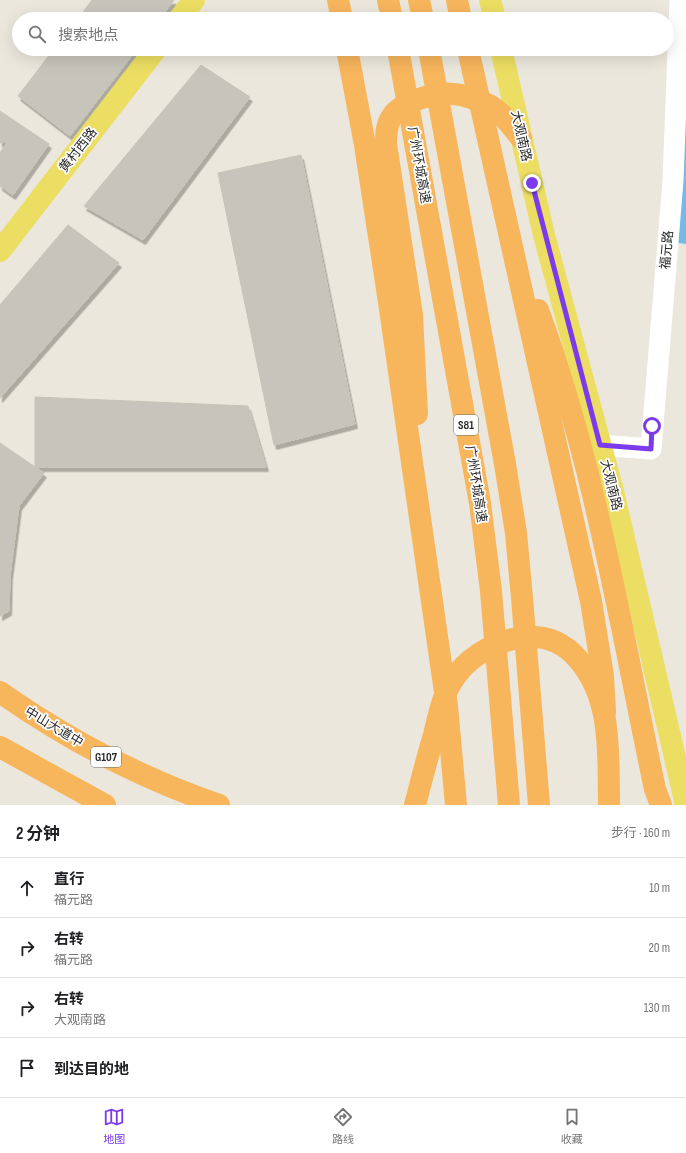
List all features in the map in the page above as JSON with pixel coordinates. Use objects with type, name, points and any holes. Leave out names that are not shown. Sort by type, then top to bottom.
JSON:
[{"type":"highway","points":[[338,0],[341,12]]},
{"type":"highway","points":[[388,0],[391,12]]},
{"type":"highway","points":[[419,0],[422,12]]},
{"type":"highway","points":[[457,0],[460,12]]},
{"type":"highway","points":[[348,56],[365,145],[389,302],[447,706],[456,805]]},
{"type":"highway","name":"广州环城高速","points":[[399,56],[480,502],[490,591],[509,805]]},
{"type":"highway","name":"S81","points":[[430,56],[515,525],[539,805]]},
{"type":"highway","points":[[470,56],[595,624],[603,676],[609,805]]},
{"type":"highway","points":[[431,599],[417,421],[412,315],[386,144],[386,130],[391,117],[400,107],[417,100],[452,93],[490,106],[502,115],[521,138]]},
{"type":"highway","points":[[508,228],[554,353],[570,408],[615,595],[655,789],[661,805]]},
{"type":"highway","points":[[415,805],[438,716],[450,684],[460,670],[475,656],[488,648],[509,640],[538,637],[550,639],[563,645],[586,669],[596,685],[604,712]]},
{"type":"highway","name":"中山大道中","points":[[0,692],[63,734],[93,750],[166,785],[219,805]]},
{"type":"highway","points":[[0,747],[105,805]]},
{"type":"main road","points":[[185,12],[194,0]]},
{"type":"main road","points":[[490,0],[493,12]]},
{"type":"main road","name":"黄村西路","points":[[0,251],[151,56]]},
{"type":"main road","name":"大观南路","points":[[503,56],[546,242],[600,445],[686,805]]},
{"type":"street","name":"福元路","points":[[600,445],[651,449],[673,182],[680,0]]},
{"type":"building","points":[[92,0],[174,0],[165,12],[83,12]]},
{"type":"building","points":[[49,56],[132,56],[70,136],[18,96]]},
{"type":"building","points":[[201,65],[250,97],[143,240],[84,206]]},
{"type":"building","points":[[0,111],[49,144],[13,195],[0,186],[0,153],[8,141],[0,143]]},
{"type":"building","points":[[301,155],[355,424],[274,445],[218,173]]},
{"type":"building","points":[[68,225],[119,263],[0,398],[0,305]]},
{"type":"building","points":[[35,397],[248,406],[266,467],[35,467]]},
{"type":"building","points":[[0,443],[44,473],[19,506],[10,575],[9,611],[0,616]]},
{"type":"waterway","points":[[686,132],[679,230],[686,231]]},
{"type":"route","points":[[532,183],[544,235],[600,445],[651,449],[652,426]]}]
